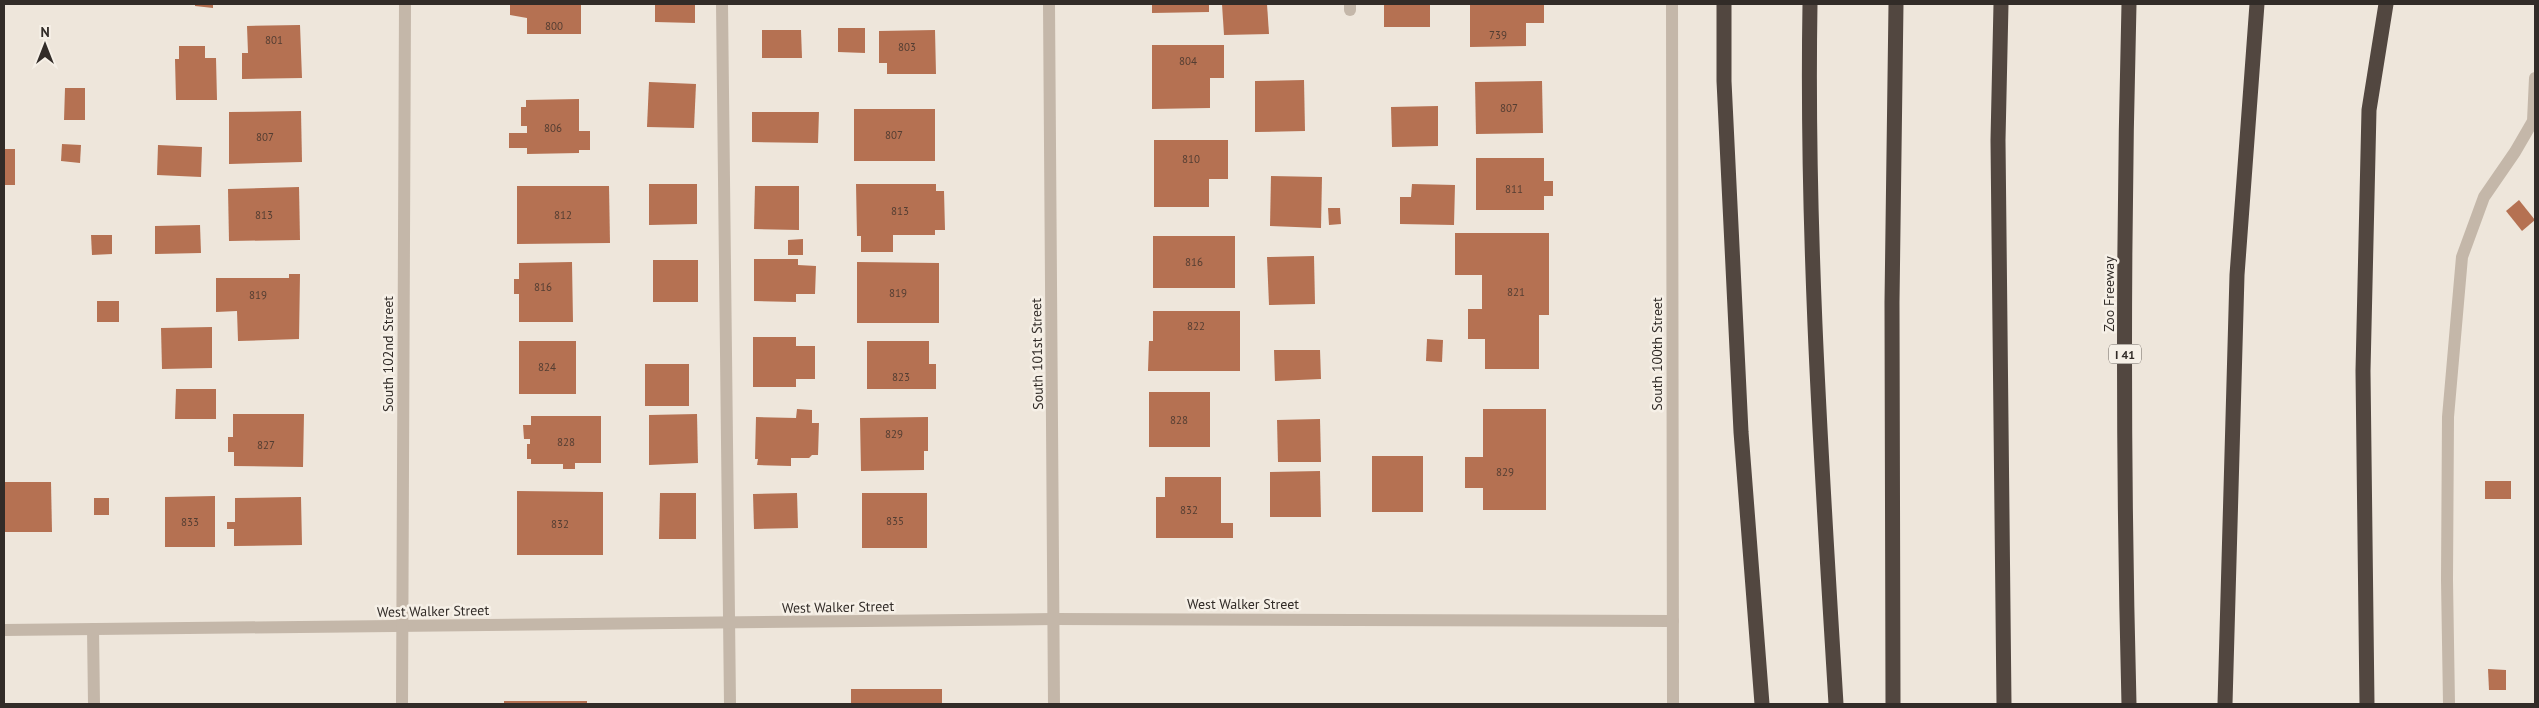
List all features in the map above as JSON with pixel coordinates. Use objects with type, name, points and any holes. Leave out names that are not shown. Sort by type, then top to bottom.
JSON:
[{"type":"highway","points":[[1724,4],[1724,81],[1741,432],[1762,704]]},
{"type":"highway","points":[[1810,4],[1808,112],[1822,470],[1836,704]]},
{"type":"highway","points":[[1893,704],[1892,302],[1896,4]]},
{"type":"highway","points":[[2001,4],[1998,150],[2004,704]]},
{"type":"highway","name":"Zoo Freeway","points":[[2129,4],[2125,241],[2125,544],[2129,704]]},
{"type":"highway","points":[[2225,704],[2238,276],[2257,4]]},
{"type":"highway","points":[[2367,704],[2363,372],[2369,110],[2386,4]]},
{"type":"street","name":"South 102nd Street","points":[[402,704],[405,4]]},
{"type":"street","points":[[722,4],[730,704]]},
{"type":"street","name":"South 101st Street","points":[[1049,4],[1054,704]]},
{"type":"street","name":"South 100th Street","points":[[1672,4],[1673,704]]},
{"type":"street","points":[[2449,704],[2447,580],[2448,417],[2462,257],[2484,197],[2515,152],[2533,121],[2535,78]]},
{"type":"street","name":"West Walker Street","points":[[4,630],[1054,619],[1672,621]]},
{"type":"street","points":[[93,629],[94,704]]},
{"type":"building","points":[[195,4],[213,4],[213,8],[195,6]]},
{"type":"building","points":[[510,4],[581,4],[581,34],[527,34],[527,18],[510,15]]},
{"type":"building","points":[[655,4],[695,4],[695,23],[655,22]]},
{"type":"building","points":[[1152,4],[1209,4],[1209,12],[1152,13]]},
{"type":"building","points":[[1222,4],[1267,4],[1269,34],[1224,35]]},
{"type":"building","points":[[1384,4],[1430,4],[1430,27],[1384,27]]},
{"type":"building","points":[[1470,4],[1544,4],[1544,23],[1526,23],[1526,46],[1470,47]]},
{"type":"building","points":[[300,25],[302,78],[242,79],[242,53],[248,53],[247,26]]},
{"type":"building","points":[[838,28],[865,28],[865,53],[838,52]]},
{"type":"building","points":[[762,30],[801,30],[802,58],[762,58]]},
{"type":"building","points":[[935,30],[936,74],[887,74],[887,63],[879,63],[879,31]]},
{"type":"building","points":[[1152,45],[1224,45],[1224,78],[1210,78],[1210,108],[1152,109]]},
{"type":"building","points":[[179,46],[205,46],[205,58],[216,58],[217,100],[176,100],[175,59],[179,59]]},
{"type":"building","points":[[1304,80],[1305,131],[1255,132],[1255,81]]},
{"type":"building","points":[[1542,81],[1543,133],[1476,134],[1475,82]]},
{"type":"building","points":[[649,82],[696,84],[694,128],[647,127]]},
{"type":"building","points":[[65,88],[85,88],[85,120],[64,120]]},
{"type":"building","points":[[579,99],[579,131],[590,131],[590,150],[579,150],[579,153],[527,154],[527,148],[509,148],[509,133],[527,133],[527,126],[521,126],[521,107],[526,107],[526,100]]},
{"type":"building","points":[[1438,106],[1438,146],[1392,147],[1391,107]]},
{"type":"building","points":[[854,109],[935,109],[935,161],[854,161]]},
{"type":"building","points":[[301,111],[302,162],[229,164],[229,112]]},
{"type":"building","points":[[752,112],[819,112],[818,143],[752,142]]},
{"type":"building","points":[[1154,140],[1228,140],[1228,179],[1209,179],[1209,207],[1154,207]]},
{"type":"building","points":[[62,144],[81,145],[80,163],[61,161]]},
{"type":"building","points":[[158,145],[202,147],[201,177],[157,175]]},
{"type":"building","points":[[4,149],[15,149],[15,185],[4,185]]},
{"type":"building","points":[[1476,158],[1544,158],[1544,181],[1553,181],[1553,196],[1544,196],[1544,210],[1476,210]]},
{"type":"building","points":[[1271,176],[1322,177],[1321,228],[1270,226]]},
{"type":"building","points":[[649,184],[697,184],[697,224],[649,225]]},
{"type":"building","points":[[856,184],[936,184],[936,191],[944,191],[945,230],[935,230],[935,235],[893,235],[893,252],[861,252],[861,236],[857,236]]},
{"type":"building","points":[[1412,184],[1455,185],[1454,225],[1400,224],[1400,197],[1411,197]]},
{"type":"building","points":[[517,186],[609,186],[610,243],[517,244]]},
{"type":"building","points":[[755,186],[799,186],[799,230],[754,229]]},
{"type":"building","points":[[299,187],[300,240],[229,241],[228,189]]},
{"type":"building","points":[[2519,200],[2535,220],[2522,231],[2506,211]]},
{"type":"building","points":[[1328,208],[1340,208],[1341,224],[1329,225]]},
{"type":"building","points":[[200,225],[201,253],[155,254],[155,226]]},
{"type":"building","points":[[1455,233],[1549,233],[1549,315],[1539,315],[1539,369],[1485,369],[1485,339],[1468,339],[1468,309],[1482,309],[1482,275],[1455,275]]},
{"type":"building","points":[[91,235],[112,235],[112,254],[92,255]]},
{"type":"building","points":[[1153,236],[1235,236],[1235,288],[1153,288]]},
{"type":"building","points":[[803,239],[803,255],[788,255],[788,240]]},
{"type":"building","points":[[1314,256],[1315,304],[1269,305],[1267,257]]},
{"type":"building","points":[[754,259],[798,259],[798,265],[816,266],[815,294],[796,294],[796,302],[754,301]]},
{"type":"building","points":[[653,260],[698,260],[698,302],[653,302]]},
{"type":"building","points":[[572,262],[573,322],[519,322],[519,294],[514,294],[514,279],[519,279],[519,263]]},
{"type":"building","points":[[857,262],[939,263],[939,323],[857,323]]},
{"type":"building","points":[[289,274],[300,274],[299,339],[238,341],[237,311],[216,312],[216,278],[289,278]]},
{"type":"building","points":[[97,301],[119,301],[119,322],[97,322]]},
{"type":"building","points":[[1153,311],[1240,311],[1240,371],[1148,371],[1149,341],[1153,341]]},
{"type":"building","points":[[212,327],[212,368],[162,369],[161,328]]},
{"type":"building","points":[[753,337],[796,337],[796,346],[815,346],[815,379],[796,379],[796,387],[753,387]]},
{"type":"building","points":[[1427,339],[1443,340],[1442,362],[1426,361]]},
{"type":"building","points":[[519,341],[576,341],[576,394],[519,394]]},
{"type":"building","points":[[867,341],[929,341],[929,364],[936,364],[936,389],[867,389]]},
{"type":"building","points":[[1274,350],[1320,350],[1321,379],[1275,381]]},
{"type":"building","points":[[645,364],[689,364],[689,406],[645,406]]},
{"type":"building","points":[[176,389],[216,389],[216,419],[175,419]]},
{"type":"building","points":[[1149,392],[1210,392],[1210,447],[1149,447]]},
{"type":"building","points":[[797,409],[812,410],[812,423],[819,423],[818,455],[812,455],[809,458],[791,458],[791,466],[757,465],[758,459],[755,459],[756,417],[796,418]]},
{"type":"building","points":[[1483,409],[1546,409],[1546,510],[1483,510],[1483,488],[1465,488],[1465,457],[1483,457]]},
{"type":"building","points":[[233,414],[304,414],[303,467],[234,466],[234,452],[228,452],[228,437],[233,437]]},
{"type":"building","points":[[697,414],[698,463],[649,465],[649,415]]},
{"type":"building","points":[[531,416],[601,416],[601,463],[575,463],[575,469],[563,469],[563,464],[531,464],[531,459],[527,459],[527,444],[530,444],[530,439],[524,439],[523,425],[531,425]]},
{"type":"building","points":[[928,417],[928,451],[924,451],[924,470],[861,471],[860,418]]},
{"type":"building","points":[[1320,419],[1321,462],[1278,462],[1277,420]]},
{"type":"building","points":[[1372,456],[1423,456],[1423,512],[1372,512]]},
{"type":"building","points":[[1320,471],[1321,517],[1270,517],[1270,472]]},
{"type":"building","points":[[1165,477],[1221,477],[1221,523],[1233,523],[1233,538],[1156,538],[1156,497],[1165,497]]},
{"type":"building","points":[[2485,481],[2511,481],[2511,499],[2485,499]]},
{"type":"building","points":[[4,482],[51,482],[52,532],[4,532]]},
{"type":"building","points":[[517,491],[603,492],[603,555],[517,555]]},
{"type":"building","points":[[660,493],[696,493],[696,539],[659,539]]},
{"type":"building","points":[[797,493],[798,528],[754,529],[753,494]]},
{"type":"building","points":[[862,493],[927,493],[927,548],[862,548]]},
{"type":"building","points":[[215,496],[215,547],[165,547],[165,497]]},
{"type":"building","points":[[301,497],[302,545],[234,546],[234,529],[227,529],[227,522],[235,522],[235,498]]},
{"type":"building","points":[[94,498],[109,498],[109,515],[94,515]]},
{"type":"building","points":[[2488,669],[2506,670],[2506,690],[2489,690]]},
{"type":"building","points":[[851,689],[942,689],[942,704],[851,704]]},
{"type":"building","points":[[504,701],[587,701],[587,704],[504,704]]}]
